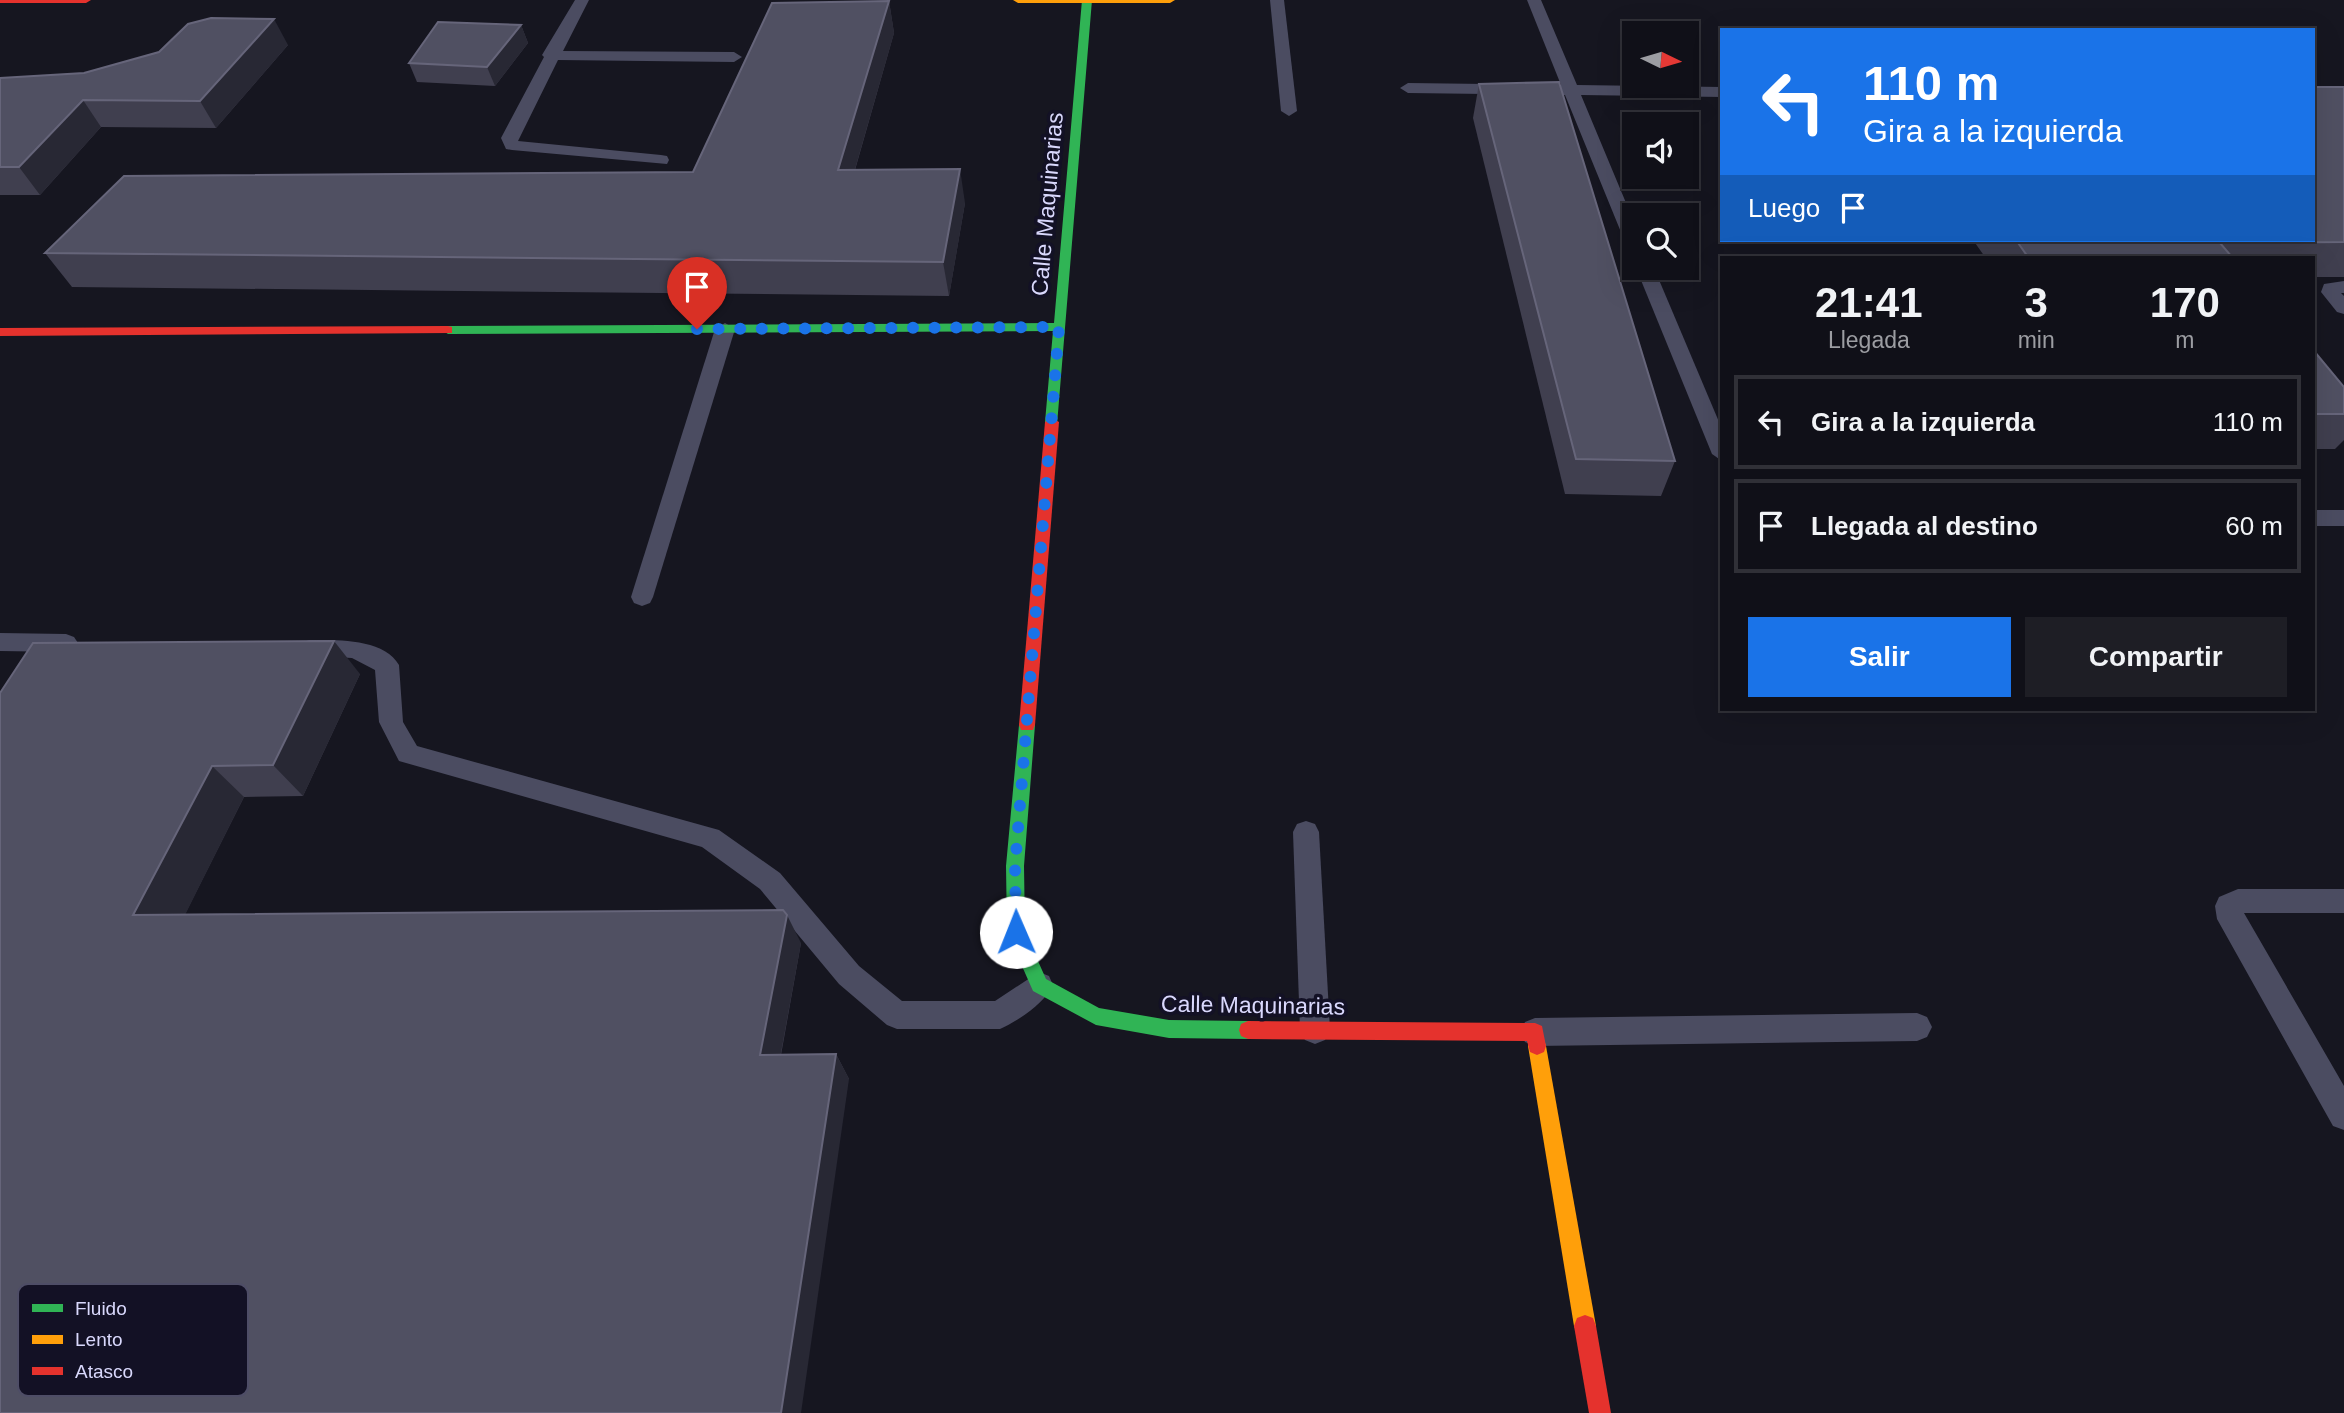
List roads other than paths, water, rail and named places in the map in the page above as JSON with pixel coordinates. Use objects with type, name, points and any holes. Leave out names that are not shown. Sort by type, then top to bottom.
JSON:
[{"type":"street","points":[[0,0],[86,0]]},
{"type":"street","points":[[10,18],[29,0]]},
{"type":"street","points":[[1018,0],[1170,0]]},
{"type":"street","name":"Calle Maquinarias","points":[[1086,1],[1015,866],[1016,932],[1039,985],[1096,1016],[1169,1029],[1535,1032]]},
{"type":"street","points":[[0,332],[1059,327]]},
{"type":"street","points":[[1535,1032],[1600,1413]]},
{"type":"lane","points":[[582,0],[550,55],[509,138],[512,145],[661,160]]},
{"type":"lane","points":[[1277,0],[1289,111]]},
{"type":"lane","points":[[1534,0],[1622,213]]},
{"type":"lane","points":[[550,55],[734,57]]},
{"type":"lane","points":[[1408,88],[1720,92]]},
{"type":"lane","points":[[1650,280],[1720,449]]},
{"type":"lane","points":[[2344,287],[2331,288],[2330,292],[2344,308]]},
{"type":"lane","points":[[642,597],[725,329]]},
{"type":"lane","points":[[2315,518],[2344,518]]},
{"type":"lane","points":[[0,642],[96,644]]},
{"type":"lane","points":[[287,648],[355,649],[387,665],[391,722],[408,754],[710,838],[770,881],[849,975],[897,1015],[1000,1015],[1039,985]]},
{"type":"lane","points":[[1306,832],[1315,1030]]},
{"type":"lane","points":[[2344,901],[2238,901],[2229,906],[2231,919],[2344,1115]]},
{"type":"lane","points":[[1535,1032],[1917,1027]]}]
